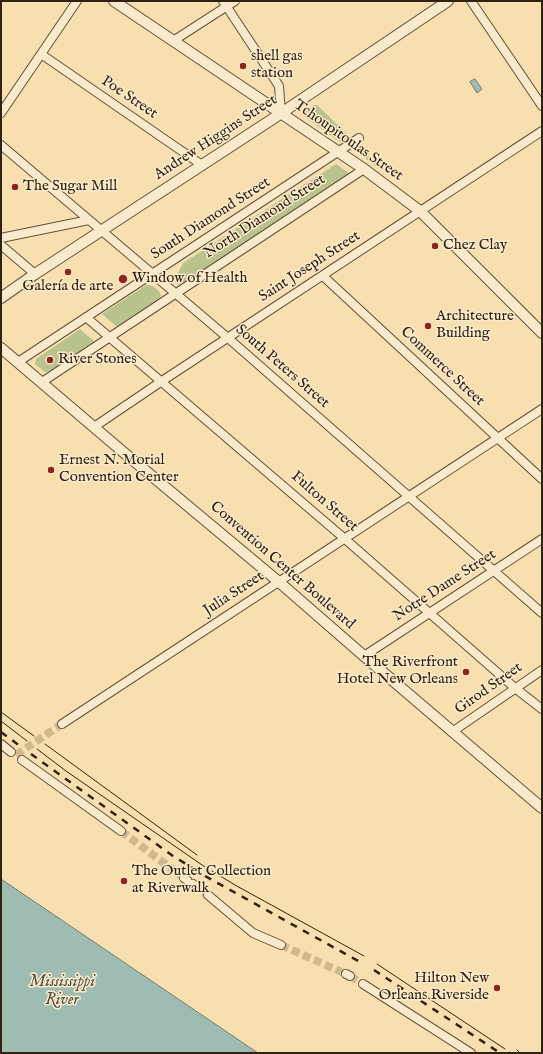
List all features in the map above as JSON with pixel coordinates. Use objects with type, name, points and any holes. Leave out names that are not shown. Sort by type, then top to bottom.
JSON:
[{"type":"street","points":[[1,113],[77,1]]},
{"type":"street","name":"Tchoupitoulas Street","points":[[114,1],[364,169],[420,211],[542,333]]},
{"type":"street","points":[[173,41],[224,4],[234,1]]},
{"type":"street","name":"Andrew Higgins Street","points":[[1,298],[448,1]]},
{"type":"street","points":[[471,1],[542,106]]},
{"type":"street","points":[[224,4],[279,86],[281,113]]},
{"type":"street","name":"Poe Street","points":[[41,54],[202,165]]},
{"type":"street","name":"Saint Joseph Street","points":[[94,427],[542,131]]},
{"type":"street","name":"South Diamond Street","points":[[18,362],[359,138]]},
{"type":"street","name":"South Peters Street","points":[[1,146],[228,338],[542,613]]},
{"type":"street","name":"North Diamond Street","points":[[42,382],[364,169]]},
{"type":"street","points":[[1,238],[89,220]]},
{"type":"street","points":[[1,245],[35,274]]},
{"type":"street","name":"Commerce Street","points":[[323,276],[542,479]]},
{"type":"street","name":"Fulton Street","points":[[87,318],[345,539],[515,688],[542,709]]},
{"type":"street","name":"Convention Center Boulevard","points":[[1,348],[279,582],[542,808]]},
{"type":"street","name":"Julia Street","points":[[62,724],[542,410]]},
{"type":"street","name":"Notre Dame Street","points":[[364,656],[542,539]]},
{"type":"street","name":"Girod Street","points":[[452,732],[542,670]]},
{"type":"street","points":[[1,744],[11,752]]},
{"type":"street","points":[[22,760],[121,831]]},
{"type":"street","points":[[208,895],[253,933],[281,945]]},
{"type":"street","points":[[363,984],[471,1053]]},
{"type":"green space","points":[[314,105],[317,105],[346,133],[347,138],[342,142],[337,140],[301,114]]},
{"type":"green space","points":[[359,146],[379,167],[378,168],[355,150]]},
{"type":"green space","points":[[336,164],[349,173],[182,285],[176,284],[175,279],[183,263]]},
{"type":"green space","points":[[146,285],[151,285],[157,290],[161,296],[159,299],[117,327],[102,314]]},
{"type":"green space","points":[[80,329],[95,342],[51,371],[45,372],[35,364],[36,359]]},
{"type":"water","points":[[475,79],[482,89],[477,93],[470,82]]},
{"type":"water","name":"Mississippi River","points":[[1,879],[258,1053],[1,1053]]},
{"type":"tunnel","points":[[16,755],[62,724]]},
{"type":"tunnel","points":[[121,831],[184,878]]},
{"type":"tunnel","points":[[194,885],[208,895]]},
{"type":"tunnel","points":[[281,945],[346,974]]},
{"type":"tunnel","points":[[350,976],[363,984]]},
{"type":"tram line","points":[[1,712],[34,736]]},
{"type":"tram line","points":[[1,721],[27,741]]},
{"type":"tram line","points":[[45,744],[197,855]]},
{"type":"tram line","points":[[37,749],[66,771],[205,867]]},
{"type":"tram line","points":[[212,871],[364,956]]},
{"type":"tram line","points":[[377,964],[505,1049]]},
{"type":"tram line","points":[[517,1050],[520,1053]]},
{"type":"railway","points":[[1,732],[20,746]]},
{"type":"railway","points":[[31,754],[173,856],[199,872]]},
{"type":"railway","points":[[205,876],[360,962]]},
{"type":"railway","points":[[374,970],[500,1053]]},
{"type":"place","name":"shell gas station","points":[[243,66]]},
{"type":"place","name":"The Sugar Mill","points":[[15,187]]},
{"type":"place","name":"Chez Clay","points":[[435,246]]},
{"type":"place","name":"Galería de arte","points":[[68,272]]},
{"type":"place","name":"Window of Health","points":[[123,279]]},
{"type":"place","name":"Architecture Building","points":[[428,326]]},
{"type":"place","name":"River Stones","points":[[50,360]]},
{"type":"place","name":"Ernest N. Morial Convention Center","points":[[51,470]]},
{"type":"place","name":"The Riverfront Hotel New Orleans","points":[[466,672]]},
{"type":"place","name":"The Outlet Collection at Riverwalk","points":[[124,881]]},
{"type":"place","name":"Hilton New Orleans Riverside","points":[[497,988]]}]
